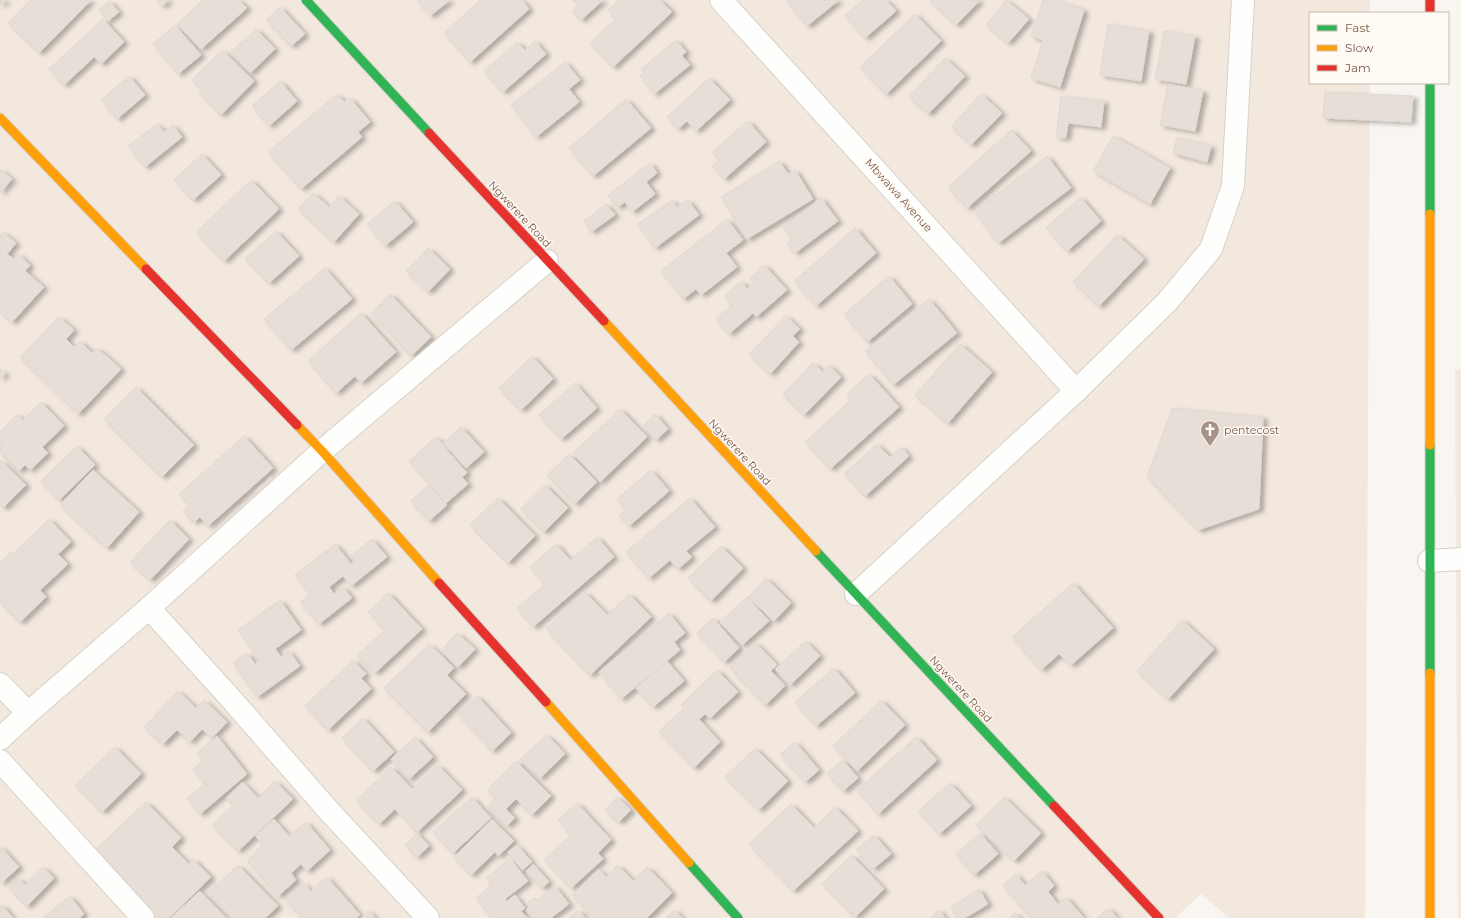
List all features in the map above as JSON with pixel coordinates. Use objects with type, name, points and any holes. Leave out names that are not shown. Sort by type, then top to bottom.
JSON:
[{"type":"street","name":"Ngwerere Road","points":[[306,0],[1154,916]]},
{"type":"street","name":"Mbwawa Avenue","points":[[721,0],[1076,391]]},
{"type":"street","points":[[856,594],[1076,391],[1167,302],[1210,249],[1233,186],[1243,0]]},
{"type":"street","points":[[1430,0],[1430,12]]},
{"type":"street","points":[[1430,84],[1430,918]]},
{"type":"street","points":[[0,118],[322,451],[738,918]]},
{"type":"street","points":[[0,739],[149,608],[322,451],[547,262]]},
{"type":"street","points":[[1430,561],[1461,559]]},
{"type":"street","points":[[149,608],[329,811],[428,918]]},
{"type":"street","points":[[0,684],[28,713]]},
{"type":"street","points":[[0,761],[144,918]]},
{"type":"shaded area","points":[[0,0],[1370,0],[1370,12],[1309,12],[1309,84],[1370,84],[1365,918],[1229,918],[1201,894],[1175,918],[0,918]]},
{"type":"shaded area","points":[[1455,370],[1461,370],[1461,918],[1458,918]]},
{"type":"building","points":[[0,0],[6,0],[0,5]]},
{"type":"building","points":[[30,0],[91,0],[39,53],[8,23]]},
{"type":"building","points":[[156,0],[169,0],[162,6]]},
{"type":"building","points":[[203,0],[239,0],[247,8],[201,49],[177,24]]},
{"type":"building","points":[[417,0],[450,0],[430,16]]},
{"type":"building","points":[[480,0],[522,0],[529,9],[470,62],[444,33]]},
{"type":"building","points":[[573,0],[603,0],[581,20],[572,11],[578,5]]},
{"type":"building","points":[[619,0],[660,0],[672,12],[613,67],[590,43],[615,19],[608,10]]},
{"type":"building","points":[[786,0],[839,0],[807,26]]},
{"type":"building","points":[[863,0],[886,0],[896,11],[865,38],[845,15]]},
{"type":"building","points":[[929,0],[980,0],[956,25]]},
{"type":"building","points":[[1006,0],[1029,19],[1008,43],[986,25]]},
{"type":"building","points":[[1043,0],[1053,0],[1084,10],[1060,87],[1031,78],[1043,40],[1031,36]]},
{"type":"building","points":[[109,1],[119,12],[108,21],[99,10]]},
{"type":"building","points":[[280,7],[305,34],[291,46],[266,20]]},
{"type":"building","points":[[915,14],[941,41],[886,94],[860,67]]},
{"type":"building","points":[[103,19],[124,42],[101,64],[94,57],[64,85],[49,69]]},
{"type":"building","points":[[1108,24],[1149,31],[1141,81],[1100,75]]},
{"type":"building","points":[[175,25],[201,55],[178,74],[153,44]]},
{"type":"building","points":[[256,29],[275,49],[250,73],[231,52]]},
{"type":"building","points":[[1164,31],[1195,36],[1186,84],[1155,79]]},
{"type":"building","points":[[676,40],[686,52],[682,56],[690,65],[654,94],[640,76],[644,72],[641,69]]},
{"type":"building","points":[[535,41],[546,54],[503,92],[484,71],[517,42],[525,50]]},
{"type":"building","points":[[222,50],[254,81],[221,115],[199,93],[202,90],[192,80]]},
{"type":"building","points":[[945,58],[965,76],[928,114],[909,96]]},
{"type":"building","points":[[565,62],[580,80],[569,89],[579,102],[536,137],[511,105]]},
{"type":"building","points":[[129,76],[145,95],[117,119],[101,100]]},
{"type":"building","points":[[709,78],[730,100],[696,131],[687,121],[678,129],[667,117]]},
{"type":"building","points":[[280,81],[297,101],[269,126],[252,106]]},
{"type":"building","points":[[1168,84],[1203,91],[1195,131],[1160,125]]},
{"type":"building","points":[[1325,92],[1413,96],[1411,122],[1323,118]]},
{"type":"building","points":[[337,94],[344,102],[350,98],[370,122],[358,132],[362,137],[301,189],[268,152]]},
{"type":"building","points":[[981,94],[1002,113],[971,145],[951,126]]},
{"type":"building","points":[[1061,96],[1104,101],[1101,127],[1068,123],[1066,138],[1056,137]]},
{"type":"building","points":[[626,99],[651,128],[593,176],[569,148]]},
{"type":"building","points":[[748,121],[766,142],[724,179],[712,166],[720,160],[712,152]]},
{"type":"building","points":[[157,124],[164,132],[173,125],[182,137],[145,167],[128,146]]},
{"type":"building","points":[[1011,130],[1031,151],[967,208],[948,187]]},
{"type":"building","points":[[1113,136],[1170,168],[1150,204],[1093,171]]},
{"type":"building","points":[[1177,138],[1211,146],[1207,162],[1173,153]]},
{"type":"building","points":[[202,154],[221,175],[193,200],[174,180]]},
{"type":"building","points":[[1047,156],[1071,188],[998,243],[974,211]]},
{"type":"building","points":[[779,161],[788,174],[795,170],[813,199],[747,239],[721,197]]},
{"type":"building","points":[[650,163],[657,173],[646,182],[655,194],[632,212],[625,202],[618,207],[608,195]]},
{"type":"building","points":[[0,169],[12,179],[0,193]]},
{"type":"building","points":[[251,180],[279,209],[224,261],[196,232]]},
{"type":"building","points":[[313,193],[329,207],[339,196],[359,214],[334,242],[298,209]]},
{"type":"building","points":[[1080,197],[1101,221],[1067,251],[1046,228]]},
{"type":"building","points":[[821,198],[838,221],[795,253],[787,243],[792,239],[783,227]]},
{"type":"building","points":[[672,200],[677,207],[688,200],[699,215],[655,248],[638,224]]},
{"type":"building","points":[[395,201],[413,222],[385,246],[367,224]]},
{"type":"building","points":[[606,204],[615,215],[591,232],[584,221]]},
{"type":"building","points":[[727,219],[743,240],[726,253],[737,267],[701,295],[696,289],[683,299],[661,271]]},
{"type":"building","points":[[855,228],[876,253],[816,306],[794,281]]},
{"type":"building","points":[[276,231],[299,256],[269,283],[245,259]]},
{"type":"building","points":[[3,232],[16,243],[7,254],[14,259],[18,254],[30,265],[25,271],[44,287],[12,322],[0,312],[0,236]]},
{"type":"building","points":[[1117,235],[1144,259],[1099,306],[1073,282]]},
{"type":"building","points":[[428,248],[450,269],[428,292],[406,271]]},
{"type":"building","points":[[764,265],[787,290],[756,317],[753,313],[729,334],[716,319],[732,305],[724,296],[741,281],[747,289],[754,283],[750,278]]},
{"type":"building","points":[[325,268],[352,299],[291,350],[264,319]]},
{"type":"building","points":[[889,276],[912,304],[867,342],[844,314]]},
{"type":"building","points":[[390,294],[431,337],[411,356],[371,313]]},
{"type":"building","points":[[929,299],[957,333],[893,385],[865,351]]},
{"type":"building","points":[[361,313],[396,352],[361,383],[355,376],[336,393],[308,361]]},
{"type":"building","points":[[786,316],[800,329],[793,336],[799,342],[770,374],[749,354]]},
{"type":"building","points":[[59,317],[74,330],[66,339],[74,347],[80,341],[92,353],[97,348],[121,369],[78,414],[20,357]]},
{"type":"building","points":[[960,344],[992,372],[948,423],[915,395]]},
{"type":"building","points":[[532,356],[553,379],[521,410],[499,388]]},
{"type":"building","points":[[813,363],[823,372],[829,365],[841,377],[804,415],[783,394]]},
{"type":"building","points":[[0,369],[5,374],[0,379]]},
{"type":"building","points":[[869,374],[899,407],[830,469],[805,442],[851,400],[847,394]]},
{"type":"building","points":[[575,383],[597,408],[561,439],[539,415]]},
{"type":"building","points":[[136,387],[194,445],[162,477],[104,419]]},
{"type":"building","points":[[41,402],[64,426],[42,447],[48,453],[30,470],[25,465],[19,471],[0,452],[0,432],[17,414],[23,420]]},
{"type":"building","name":"pentecost","points":[[1172,408],[1263,417],[1259,509],[1198,530],[1147,477]]},
{"type":"building","points":[[620,409],[647,437],[600,482],[573,453]]},
{"type":"building","points":[[655,414],[668,429],[656,440],[643,426]]},
{"type":"building","points":[[461,427],[484,452],[466,468],[443,443]]},
{"type":"building","points":[[244,436],[273,468],[208,526],[200,517],[194,522],[183,511],[190,505],[179,494]]},
{"type":"building","points":[[436,437],[467,473],[462,477],[468,484],[446,503],[409,461]]},
{"type":"building","points":[[877,444],[890,457],[901,447],[909,456],[865,496],[844,474]]},
{"type":"building","points":[[77,446],[95,465],[59,500],[41,481]]},
{"type":"building","points":[[569,454],[597,482],[575,504],[547,475]]},
{"type":"building","points":[[0,460],[26,485],[3,508],[0,505]]},
{"type":"building","points":[[93,470],[139,512],[107,548],[60,505]]},
{"type":"building","points":[[651,470],[669,491],[629,526],[619,515],[626,509],[617,499]]},
{"type":"building","points":[[271,477],[279,487],[262,500],[255,491]]},
{"type":"building","points":[[428,485],[447,505],[429,521],[411,501]]},
{"type":"building","points":[[545,485],[568,508],[544,532],[521,509]]},
{"type":"building","points":[[498,498],[535,536],[508,563],[470,525]]},
{"type":"building","points":[[690,498],[715,527],[686,551],[692,557],[678,569],[670,560],[649,578],[626,552]]},
{"type":"building","points":[[49,519],[71,542],[58,554],[68,564],[40,590],[46,597],[20,622],[0,602],[0,563],[11,552],[13,554]]},
{"type":"building","points":[[170,520],[189,539],[150,580],[130,562]]},
{"type":"building","points":[[597,537],[614,557],[533,627],[517,608],[545,584],[530,567],[556,544],[570,560]]},
{"type":"building","points":[[372,539],[387,557],[351,586],[343,576],[329,587],[334,594],[343,587],[352,598],[319,624],[300,602],[310,594],[295,575],[335,544],[351,564],[355,561],[351,556]]},
{"type":"building","points":[[721,546],[743,568],[711,601],[688,578]]},
{"type":"building","points":[[766,578],[791,603],[774,621],[748,597]]},
{"type":"building","points":[[1073,583],[1113,628],[1071,665],[1059,654],[1041,670],[1012,637]]},
{"type":"building","points":[[585,592],[607,615],[629,594],[651,617],[590,675],[546,629]]},
{"type":"building","points":[[388,593],[422,629],[375,673],[357,655],[385,630],[368,612]]},
{"type":"building","points":[[747,597],[769,621],[742,645],[720,622]]},
{"type":"building","points":[[280,600],[301,630],[275,649],[281,657],[289,651],[300,666],[257,697],[233,663],[247,653],[255,664],[260,660],[238,630]]},
{"type":"building","points":[[669,613],[685,633],[674,642],[680,650],[621,699],[599,672]]},
{"type":"building","points":[[713,618],[739,648],[724,662],[697,633]]},
{"type":"building","points":[[1182,620],[1214,649],[1168,699],[1137,671]]},
{"type":"building","points":[[457,633],[475,649],[458,667],[441,651]]},
{"type":"building","points":[[806,641],[820,656],[790,685],[775,669]]},
{"type":"building","points":[[756,643],[777,665],[771,671],[785,686],[765,705],[730,668]]},
{"type":"building","points":[[429,644],[454,668],[447,675],[466,694],[428,732],[384,688]]},
{"type":"building","points":[[353,660],[366,674],[361,678],[371,689],[328,730],[305,706]]},
{"type":"building","points":[[667,661],[684,681],[653,707],[636,688]]},
{"type":"building","points":[[834,668],[855,693],[816,726],[795,702]]},
{"type":"building","points":[[717,670],[738,692],[710,718],[705,714],[699,719],[720,742],[694,768],[659,731],[684,708],[681,705]]},
{"type":"building","points":[[178,691],[196,708],[204,700],[227,722],[212,738],[202,729],[190,742],[177,730],[163,744],[144,727]]},
{"type":"building","points":[[477,696],[511,733],[492,751],[458,714]]},
{"type":"building","points":[[881,700],[905,725],[857,771],[833,746]]},
{"type":"building","points":[[363,718],[394,752],[373,771],[342,738]]},
{"type":"building","points":[[547,735],[565,754],[540,778],[520,759]]},
{"type":"building","points":[[217,736],[247,774],[200,814],[187,798],[205,784],[193,769],[203,761],[197,753]]},
{"type":"building","points":[[415,737],[433,757],[409,779],[391,759]]},
{"type":"building","points":[[916,737],[937,760],[878,814],[857,790]]},
{"type":"building","points":[[795,742],[819,770],[805,782],[780,754]]},
{"type":"building","points":[[115,747],[141,774],[102,812],[75,785]]},
{"type":"building","points":[[755,748],[788,781],[759,810],[725,777]]},
{"type":"building","points":[[843,760],[858,778],[843,791],[827,773]]},
{"type":"building","points":[[516,761],[551,796],[532,815],[516,799],[506,809],[515,818],[507,826],[487,807],[496,798],[487,790]]},
{"type":"building","points":[[438,765],[462,790],[417,832],[395,809],[379,824],[356,800],[391,767],[412,789]]},
{"type":"building","points":[[275,781],[293,799],[238,851],[212,825],[233,805],[226,798],[243,782],[258,798]]},
{"type":"building","points":[[950,783],[971,806],[939,834],[918,811]]},
{"type":"building","points":[[472,797],[491,818],[453,853],[433,832]]},
{"type":"building","points":[[617,797],[631,810],[619,822],[605,810]]},
{"type":"building","points":[[1004,797],[1041,833],[1014,861],[976,825]]},
{"type":"building","points":[[146,802],[181,838],[172,847],[189,864],[193,859],[211,877],[169,918],[159,918],[94,851]]},
{"type":"building","points":[[577,803],[611,840],[598,853],[603,859],[571,888],[544,859],[571,835],[558,820]]},
{"type":"building","points":[[791,804],[814,828],[835,807],[858,831],[793,891],[749,844]]},
{"type":"building","points":[[274,819],[289,836],[306,822],[330,850],[307,871],[301,864],[291,873],[296,880],[278,896],[247,861],[263,844],[255,836]]},
{"type":"building","points":[[492,819],[514,841],[498,856],[495,852],[471,875],[454,857]]},
{"type":"building","points":[[417,833],[429,846],[417,857],[405,845]]},
{"type":"building","points":[[980,833],[998,854],[974,875],[956,854]]},
{"type":"building","points":[[874,835],[891,854],[873,869],[856,850]]},
{"type":"building","points":[[517,845],[532,862],[522,870],[508,852]]},
{"type":"building","points":[[0,846],[19,867],[1,883],[0,881]]},
{"type":"building","points":[[851,855],[884,889],[855,917],[822,884]]},
{"type":"building","points":[[510,858],[528,881],[505,899],[507,901],[515,895],[525,908],[521,911],[527,918],[492,918],[476,898],[492,885],[486,878]]},
{"type":"building","points":[[533,864],[549,882],[542,888],[526,871]]},
{"type":"building","points":[[238,865],[278,906],[265,918],[232,918],[208,893]]},
{"type":"building","points":[[618,865],[633,881],[647,867],[672,893],[647,918],[594,918],[572,895],[599,869],[606,877]]},
{"type":"building","points":[[43,867],[54,878],[27,906],[9,888],[18,878],[25,885]]},
{"type":"building","points":[[1042,871],[1054,886],[1048,892],[1058,904],[1066,897],[1084,918],[1031,918],[1003,885],[1016,874],[1025,885]]},
{"type":"building","points":[[327,877],[360,915],[356,918],[302,918],[285,899],[304,883],[311,891]]},
{"type":"building","points":[[555,886],[569,904],[551,918],[533,918],[526,910],[531,906],[528,902],[534,898],[536,901]]},
{"type":"building","points":[[979,889],[988,904],[965,918],[957,918],[951,907]]},
{"type":"building","points":[[200,891],[226,918],[171,918]]},
{"type":"building","points":[[70,896],[84,914],[79,918],[43,918]]},
{"type":"building","points":[[2,905],[13,918],[0,918],[0,906]]},
{"type":"building","points":[[1109,908],[1117,918],[1097,918]]},
{"type":"building","points":[[578,910],[585,918],[569,918]]},
{"type":"building","points":[[675,910],[682,918],[666,918]]},
{"type":"building","points":[[939,910],[945,918],[930,918]]},
{"type":"building","points":[[369,911],[375,918],[361,918]]},
{"type":"building","points":[[1015,913],[1019,918],[1009,918]]},
{"type":"traffic: fast","points":[[306,0],[429,133]]},
{"type":"traffic: fast","points":[[1430,84],[1430,214]]},
{"type":"traffic: fast","points":[[1430,445],[1430,673]]},
{"type":"traffic: fast","points":[[816,551],[1054,806]]},
{"type":"traffic: fast","points":[[689,863],[738,918]]},
{"type":"traffic: slow","points":[[0,118],[146,269]]},
{"type":"traffic: slow","points":[[1430,214],[1430,445]]},
{"type":"traffic: slow","points":[[604,321],[816,551]]},
{"type":"traffic: slow","points":[[297,425],[322,451],[439,583]]},
{"type":"traffic: slow","points":[[1430,673],[1430,918]]},
{"type":"traffic: slow","points":[[546,702],[689,863]]},
{"type":"traffic: jam","points":[[1430,0],[1430,12]]},
{"type":"traffic: jam","points":[[429,133],[604,321]]},
{"type":"traffic: jam","points":[[146,269],[297,425]]},
{"type":"traffic: jam","points":[[439,583],[546,702]]},
{"type":"traffic: jam","points":[[1054,806],[1159,918]]},
{"type":"place","name":"pentecost","points":[[1210,447]]}]
